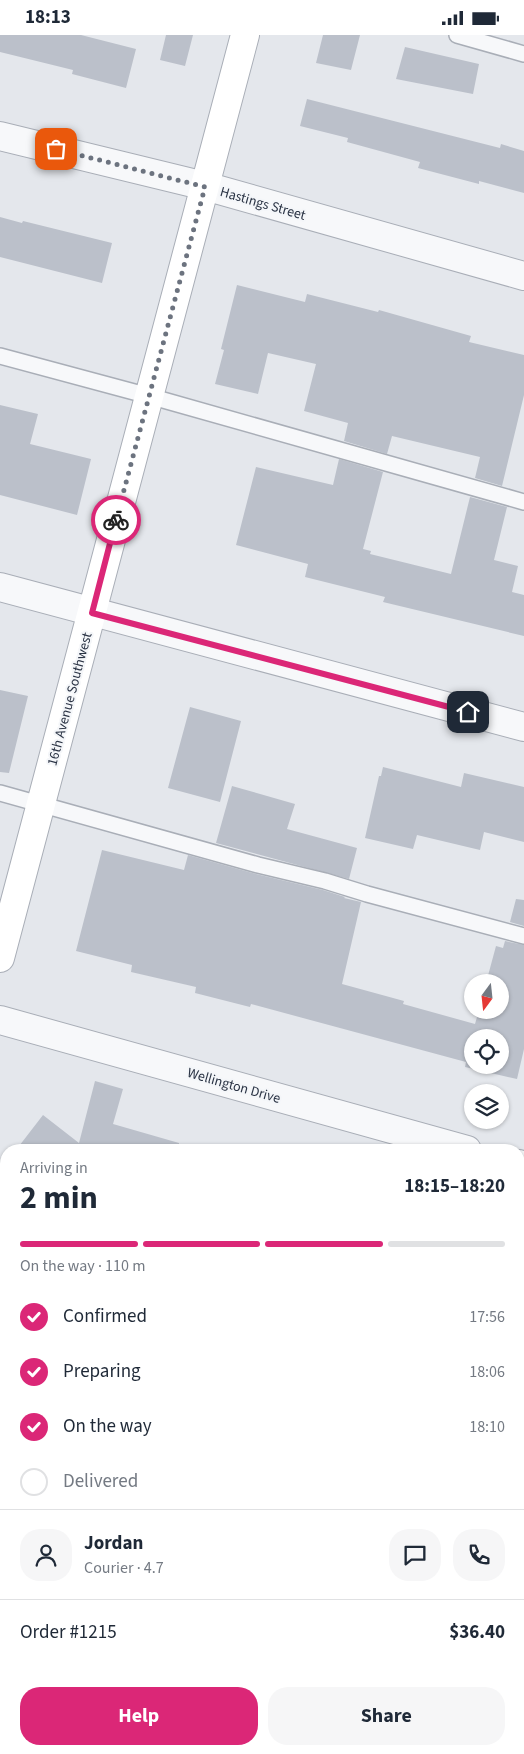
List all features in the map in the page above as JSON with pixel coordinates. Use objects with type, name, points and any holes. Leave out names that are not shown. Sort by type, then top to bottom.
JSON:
[{"type":"street","name":"16th Avenue Southwest","points":[[0,958],[245,35]]},
{"type":"street","name":"Hastings Street","points":[[0,135],[205,187],[524,276]]},
{"type":"street","points":[[0,587],[524,727]]},
{"type":"street","name":"Wellington Drive","points":[[0,1020],[446,1144]]},
{"type":"lane","points":[[457,35],[524,54]]},
{"type":"lane","points":[[0,356],[524,502]]},
{"type":"lane","points":[[0,793],[258,865],[325,881],[524,936]]},
{"type":"building","points":[[0,35],[81,35],[136,49],[126,88],[72,74],[73,70],[0,52]]},
{"type":"building","points":[[166,35],[193,35],[185,66],[160,60]]},
{"type":"building","points":[[323,35],[360,35],[351,70],[316,63]]},
{"type":"building","points":[[405,47],[479,64],[473,94],[396,79]]},
{"type":"building","points":[[307,99],[500,148],[501,144],[524,151],[524,193],[479,181],[479,184],[418,168],[420,162],[347,142],[348,138],[300,126]]},
{"type":"building","points":[[0,217],[112,243],[102,283],[0,257]]},
{"type":"building","points":[[237,285],[305,302],[307,294],[378,312],[379,310],[471,336],[469,342],[524,355],[524,395],[502,486],[475,478],[480,457],[392,436],[387,454],[344,441],[348,423],[304,411],[316,364],[268,353],[258,394],[215,384],[224,350],[221,349]]},
{"type":"building","points":[[0,405],[38,414],[30,444],[91,459],[77,515],[0,495]]},
{"type":"building","points":[[339,459],[383,472],[363,549],[371,551],[370,554],[451,574],[470,497],[507,507],[494,560],[518,566],[512,592],[524,595],[524,636],[383,602],[385,597],[305,577],[308,564],[236,545],[256,467],[333,485]]},
{"type":"building","points":[[0,690],[28,696],[9,773],[0,772]]},
{"type":"building","points":[[190,707],[241,721],[220,802],[168,788]]},
{"type":"building","points":[[383,767],[461,787],[464,773],[524,787],[524,842],[484,832],[480,850],[417,835],[413,849],[365,838],[379,776],[381,776]]},
{"type":"building","points":[[232,786],[295,804],[287,829],[357,848],[349,879],[216,843]]},
{"type":"building","points":[[102,850],[184,870],[188,855],[323,890],[361,902],[342,984],[404,1001],[403,1004],[475,1024],[476,1019],[509,1019],[509,974],[488,974],[496,946],[503,948],[505,941],[524,945],[524,1049],[517,1079],[495,1074],[509,1074],[509,1029],[464,1029],[464,1061],[251,1004],[250,1007],[195,993],[196,987],[131,972],[132,965],[76,951]]},
{"type":"building","points":[[516,899],[524,900],[524,926],[510,922]]},
{"type":"building","points":[[95,1081],[123,1089],[113,1124],[179,1144],[21,1144],[43,1115],[79,1143]]},
{"type":"way so far","points":[[56,149],[205,187],[116,520]]},
{"type":"route","points":[[116,520],[92,613],[468,712]]}]
